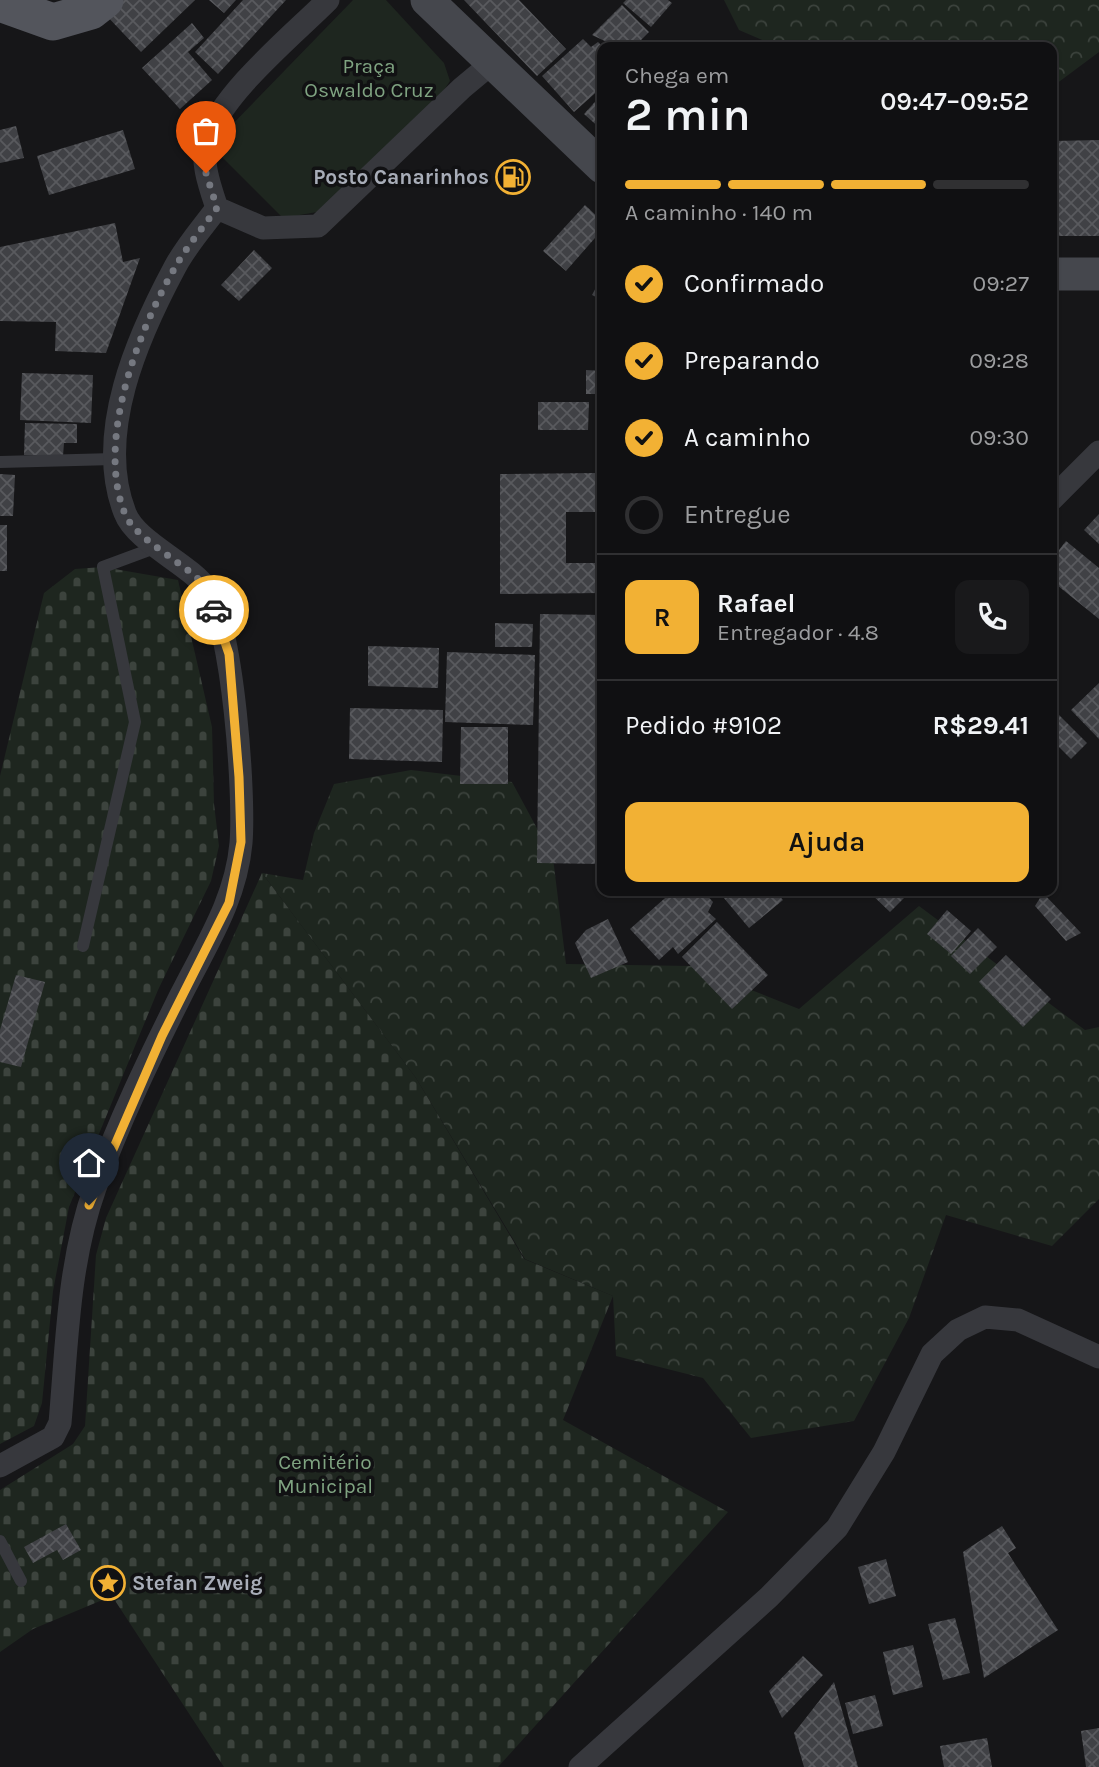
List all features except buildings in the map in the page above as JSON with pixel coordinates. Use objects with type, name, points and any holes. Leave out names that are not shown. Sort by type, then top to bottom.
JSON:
[{"type":"main road","points":[[0,3],[54,22],[91,11],[105,0]]},
{"type":"main road","points":[[427,0],[492,63],[560,123],[597,162]]},
{"type":"main road","points":[[1057,274],[1099,274]]},
{"type":"street","points":[[328,0],[224,105],[206,141],[206,173],[217,208],[262,228],[318,226],[462,88],[492,63]]},
{"type":"street","points":[[0,1466],[53,1437],[60,1423],[78,1242],[95,1186],[180,996],[229,903],[241,842],[229,654],[206,588],[157,547],[125,515],[114,459],[120,404],[146,328],[176,265],[217,208]]},
{"type":"street","points":[[1057,494],[1099,452]]},
{"type":"street","points":[[580,1767],[769,1597],[837,1528],[884,1452],[932,1354],[958,1330],[985,1317],[1018,1320],[1099,1357]]},
{"type":"lane","points":[[0,462],[114,459]]},
{"type":"lane","points":[[83,946],[135,722],[103,566],[157,547]]},
{"type":"lane","points":[[0,1541],[21,1581]]},
{"type":"green space","name":"Praça Oswaldo Cruz","points":[[353,0],[386,0],[444,63],[450,81],[426,117],[317,212],[283,218],[223,158],[218,147],[220,137]]},
{"type":"green space","points":[[724,0],[1099,0],[1099,52],[1057,83],[1057,42],[767,42],[739,30]]},
{"type":"green space","points":[[103,567],[178,580],[212,727],[214,804],[219,846],[211,881],[158,990],[69,1207],[53,1291],[42,1403],[34,1426],[0,1444],[0,776],[44,593],[75,569]]},
{"type":"green space","points":[[411,770],[512,782],[553,858],[566,964],[691,966],[799,1009],[919,906],[1085,1030],[1099,1027],[1099,1199],[1052,1246],[946,1215],[909,1318],[854,1421],[751,1438],[703,1378],[616,1356],[613,1296],[525,1259],[416,1078],[262,873],[303,880],[314,833],[334,784]]},
{"type":"green space","name":"Cemitério Municipal","points":[[262,873],[416,1078],[524,1259],[613,1296],[563,1420],[728,1512],[498,1767],[224,1767],[112,1596],[33,1629],[0,1652],[0,1490],[73,1444],[85,1426],[96,1255],[106,1218]]},
{"type":"way so far","points":[[206,173],[217,208],[176,265],[146,328],[120,404],[114,459],[125,515],[157,547],[206,588],[214,610]]},
{"type":"place","name":"Posto Canarinhos","points":[[513,177]]},
{"type":"place","name":"Stefan Zweig","points":[[108,1583]]},
{"type":"route","points":[[89,1205],[180,996],[229,903],[241,842],[239,777],[229,654],[214,610]]}]
